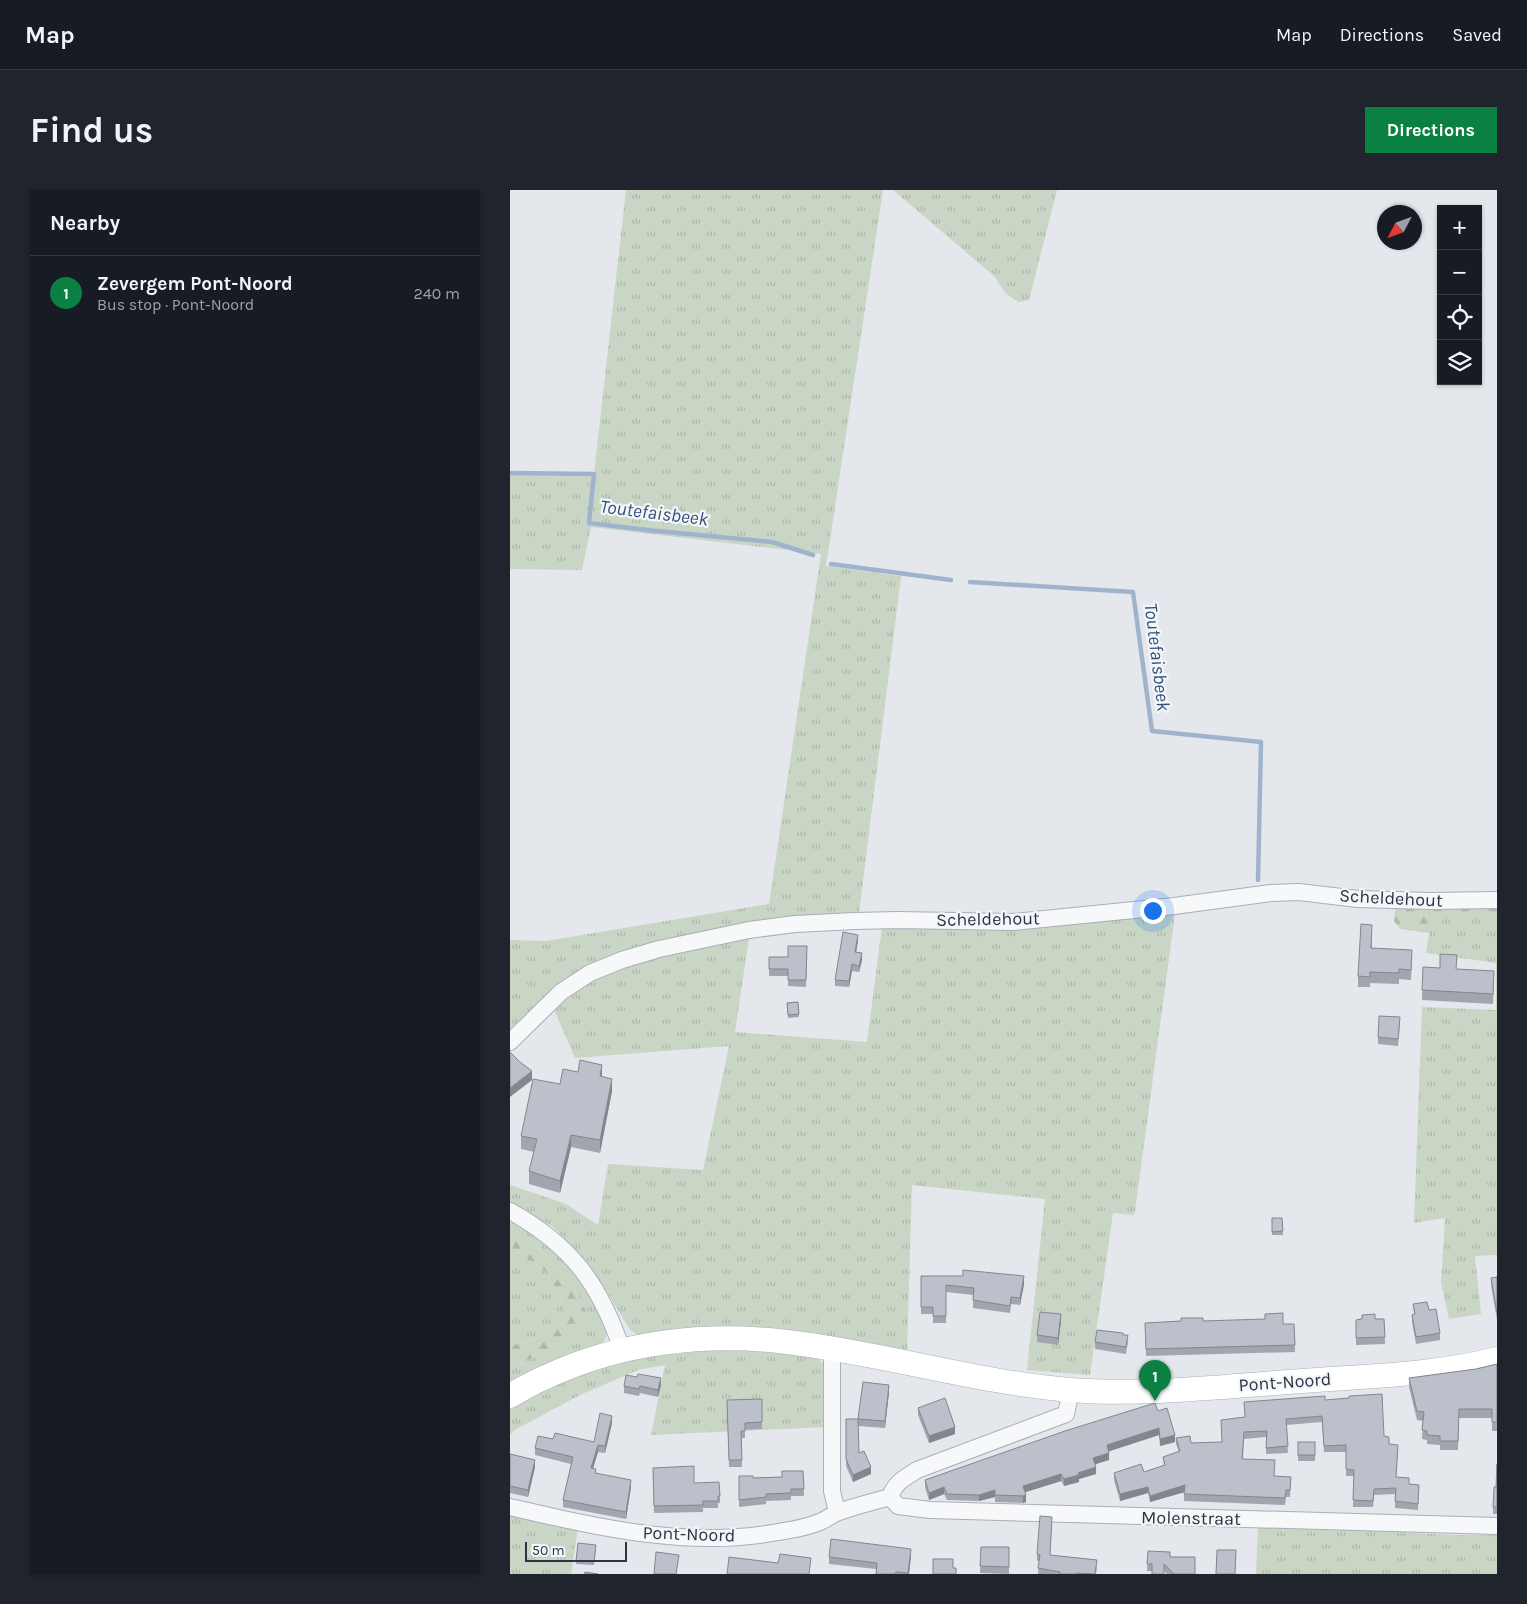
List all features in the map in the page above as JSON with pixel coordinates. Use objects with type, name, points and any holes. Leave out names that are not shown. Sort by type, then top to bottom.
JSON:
[{"type":"street","name":"Scheldehout","points":[[510,1042],[561,992],[590,973],[622,960],[659,949],[749,930],[795,924],[855,921],[1014,922],[1154,908],[1271,893],[1299,892],[1358,898],[1430,901],[1497,900]]},
{"type":"street","points":[[510,1211],[545,1233],[574,1259],[588,1276],[609,1314],[622,1350]]},
{"type":"street","name":"Pont-Noord","points":[[510,1396],[546,1376],[622,1350],[658,1343],[717,1338],[761,1339],[832,1349],[1020,1384],[1071,1390],[1128,1392],[1406,1373],[1475,1365],[1497,1359]]},
{"type":"street","points":[[832,1349],[832,1491],[837,1512]]},
{"type":"street","points":[[890,1497],[893,1488],[900,1481],[918,1470],[1066,1414],[1071,1390]]},
{"type":"street","name":"Pont-Noord","points":[[510,1507],[650,1535],[694,1538],[778,1532],[821,1522],[837,1512],[890,1497]]},
{"type":"street","name":"Molenstraat","points":[[890,1497],[898,1506],[930,1510],[1497,1526]]},
{"type":"green space","points":[[626,190],[883,190],[826,566],[901,576],[859,913],[794,916],[749,922],[621,954],[510,1033],[510,940],[546,941],[769,904],[821,554],[591,527],[582,570],[510,569],[510,473],[594,474]]},
{"type":"green space","points":[[893,190],[1057,190],[1029,300],[1019,302],[1006,294],[994,276]]},
{"type":"green space","points":[[1497,905],[1497,916],[1433,916],[1429,933],[1400,929],[1394,921],[1395,907],[1431,910]]},
{"type":"green space","points":[[1175,914],[1135,1211],[1134,1215],[1113,1213],[1090,1375],[1027,1370],[1045,1199],[912,1185],[907,1353],[810,1334],[758,1327],[699,1328],[638,1335],[630,1330],[604,1287],[580,1254],[552,1226],[510,1204],[510,1185],[566,1204],[598,1225],[608,1164],[703,1170],[729,1046],[575,1058],[554,1010],[575,992],[594,980],[625,967],[660,957],[749,938],[735,1032],[867,1042],[882,927]]},
{"type":"green space","points":[[1432,916],[1497,916],[1497,1255],[1475,1256],[1481,1314],[1449,1319],[1441,1283],[1445,1218],[1414,1223],[1422,1007],[1496,1010],[1496,963],[1426,953]]},
{"type":"green space","points":[[510,1222],[517,1225],[572,1284],[586,1311],[589,1325],[575,1335],[510,1370],[510,1346],[549,1333],[568,1317],[546,1272],[510,1245]]},
{"type":"green space","points":[[517,1225],[551,1249],[574,1272],[587,1289],[599,1310],[606,1330],[606,1337],[602,1344],[510,1384],[510,1370],[575,1335],[572,1284]]},
{"type":"green space","points":[[510,1245],[546,1272],[568,1317],[549,1333],[510,1346]]},
{"type":"green space","points":[[675,1348],[811,1353],[823,1363],[826,1427],[651,1435],[665,1365],[638,1370],[580,1395],[513,1431],[510,1435],[510,1404],[576,1370]]},
{"type":"green space","points":[[510,1514],[578,1528],[571,1574],[510,1574]]},
{"type":"green space","points":[[1258,1525],[1454,1535],[1497,1535],[1497,1574],[1256,1574]]},
{"type":"building","points":[[1361,924],[1372,925],[1371,948],[1412,950],[1411,970],[1399,969],[1399,973],[1370,972],[1370,977],[1358,976]]},
{"type":"building","points":[[843,932],[858,935],[855,952],[862,953],[859,966],[852,964],[849,981],[835,980]]},
{"type":"building","points":[[788,946],[807,946],[806,980],[788,980],[788,969],[769,969],[769,957],[788,957]]},
{"type":"building","points":[[1440,954],[1457,955],[1456,969],[1494,971],[1493,994],[1422,990],[1423,967],[1440,968]]},
{"type":"building","points":[[798,1002],[799,1014],[788,1015],[787,1003]]},
{"type":"building","points":[[1379,1016],[1400,1017],[1398,1039],[1378,1037]]},
{"type":"building","points":[[510,1052],[532,1071],[510,1088]]},
{"type":"building","points":[[580,1060],[602,1065],[600,1076],[612,1079],[600,1140],[571,1135],[560,1181],[529,1171],[537,1139],[521,1136],[533,1079],[560,1084],[563,1069],[578,1072]]},
{"type":"building","points":[[1272,1218],[1282,1218],[1283,1231],[1272,1232]]},
{"type":"building","points":[[963,1270],[1024,1276],[1020,1298],[1011,1297],[1010,1306],[973,1300],[974,1288],[946,1285],[946,1316],[933,1316],[933,1307],[921,1307],[921,1276],[963,1276]]},
{"type":"building","points":[[1497,1277],[1497,1313],[1491,1278]]},
{"type":"building","points":[[1427,1302],[1429,1310],[1436,1309],[1440,1333],[1416,1337],[1412,1315],[1415,1314],[1413,1304]]},
{"type":"building","points":[[1040,1312],[1061,1314],[1058,1338],[1037,1335]]},
{"type":"building","points":[[1283,1313],[1283,1324],[1294,1324],[1295,1345],[1146,1349],[1145,1323],[1181,1321],[1181,1318],[1203,1318],[1203,1321],[1265,1319],[1265,1314]]},
{"type":"building","points":[[1375,1314],[1375,1319],[1384,1319],[1385,1337],[1356,1338],[1356,1320],[1362,1319],[1362,1315]]},
{"type":"building","points":[[1097,1330],[1128,1335],[1126,1347],[1095,1342]]},
{"type":"building","points":[[1497,1364],[1497,1422],[1492,1422],[1492,1409],[1459,1409],[1458,1441],[1440,1441],[1440,1436],[1427,1435],[1427,1431],[1422,1430],[1424,1412],[1417,1411],[1409,1378],[1476,1369]]},
{"type":"building","points":[[638,1374],[661,1378],[658,1390],[640,1386],[639,1389],[624,1386],[626,1375],[637,1377]]},
{"type":"building","points":[[863,1382],[889,1385],[885,1421],[858,1419]]},
{"type":"building","points":[[1382,1394],[1384,1436],[1389,1437],[1389,1444],[1398,1445],[1396,1477],[1409,1478],[1409,1484],[1419,1485],[1418,1504],[1395,1501],[1396,1488],[1374,1489],[1373,1501],[1353,1500],[1354,1470],[1346,1469],[1346,1445],[1324,1446],[1322,1416],[1286,1419],[1288,1446],[1266,1448],[1267,1431],[1244,1432],[1242,1459],[1275,1460],[1274,1476],[1291,1477],[1290,1490],[1286,1490],[1285,1498],[1184,1494],[1185,1485],[1150,1496],[1148,1487],[1120,1494],[1114,1473],[1141,1464],[1144,1472],[1165,1465],[1163,1457],[1180,1451],[1176,1438],[1190,1436],[1191,1443],[1222,1442],[1221,1420],[1245,1417],[1244,1402],[1325,1396],[1325,1400]]},
{"type":"building","points":[[945,1398],[955,1427],[929,1436],[918,1408]]},
{"type":"building","points":[[762,1399],[762,1422],[745,1423],[745,1431],[741,1431],[742,1460],[729,1460],[727,1400]]},
{"type":"building","points":[[1155,1403],[1158,1411],[1167,1408],[1175,1435],[1160,1439],[1159,1428],[1107,1445],[1109,1453],[1093,1458],[1096,1467],[1078,1473],[1079,1475],[1064,1479],[1061,1474],[1023,1486],[1026,1495],[1023,1496],[995,1495],[995,1490],[979,1495],[947,1494],[944,1487],[929,1493],[925,1480],[1065,1431]]},
{"type":"building","points":[[600,1413],[612,1416],[605,1446],[598,1445],[591,1468],[596,1469],[595,1473],[631,1480],[626,1512],[563,1500],[573,1457],[535,1448],[538,1436],[553,1439],[555,1433],[594,1442]]},
{"type":"building","points":[[846,1419],[858,1419],[859,1453],[864,1451],[871,1467],[853,1475],[846,1459]]},
{"type":"building","points":[[1298,1442],[1315,1442],[1315,1455],[1298,1455]]},
{"type":"building","points":[[510,1454],[535,1460],[528,1490],[510,1486]]},
{"type":"building","points":[[1497,1464],[1497,1507],[1493,1507],[1494,1487],[1496,1487]]},
{"type":"building","points":[[694,1466],[694,1483],[719,1482],[720,1496],[718,1496],[718,1501],[703,1501],[703,1505],[654,1506],[653,1468]]},
{"type":"building","points":[[782,1471],[803,1471],[804,1489],[791,1489],[791,1493],[766,1494],[766,1497],[739,1500],[739,1476],[753,1476],[753,1478],[782,1477]]},
{"type":"building","points":[[1040,1516],[1052,1517],[1050,1555],[1097,1560],[1095,1574],[1060,1574],[1060,1572],[1038,1568],[1040,1555],[1037,1554]]},
{"type":"building","points":[[831,1539],[911,1549],[908,1573],[876,1574],[877,1563],[829,1557]]},
{"type":"building","points":[[578,1543],[596,1545],[594,1561],[576,1561]]},
{"type":"building","points":[[981,1547],[1009,1547],[1009,1567],[980,1566]]},
{"type":"building","points":[[1217,1550],[1236,1550],[1235,1574],[1216,1574]]},
{"type":"building","points":[[1148,1551],[1170,1552],[1170,1557],[1195,1557],[1195,1574],[1174,1574],[1164,1564],[1164,1574],[1152,1574],[1152,1564],[1147,1564]]},
{"type":"building","points":[[656,1552],[679,1555],[676,1574],[654,1574]]},
{"type":"building","points":[[780,1554],[811,1558],[809,1574],[727,1574],[729,1557],[778,1563]]},
{"type":"building","points":[[933,1559],[953,1559],[953,1568],[956,1568],[956,1574],[933,1574]]},
{"type":"waterway","name":"Toutefaisbeek","points":[[510,473],[594,474],[589,523],[772,542],[813,555]]},
{"type":"waterway","name":"Toutefaisbeek","points":[[831,564],[951,580]]},
{"type":"waterway","name":"Toutefaisbeek","points":[[970,582],[1133,592],[1152,731],[1261,742],[1258,880]]},
{"type":"place","name":"Zevergem Pont-Noord","points":[[1155,1401]]}]
